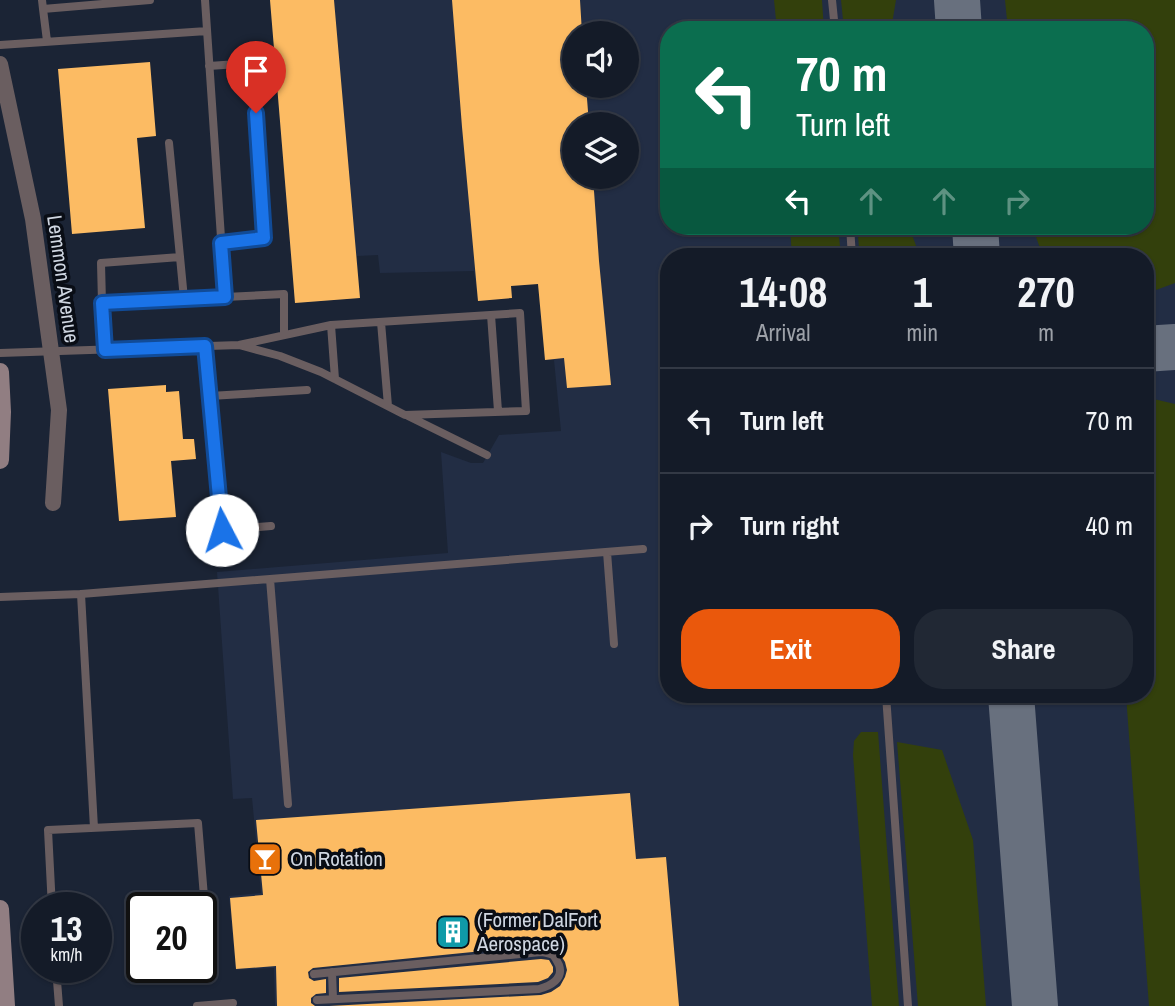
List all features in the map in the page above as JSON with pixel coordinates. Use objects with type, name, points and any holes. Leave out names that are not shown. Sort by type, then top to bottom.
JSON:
[{"type":"main road","points":[[0,372],[0,460]]},
{"type":"main road","points":[[0,909],[6,1006]]},
{"type":"street","name":"Lemmon Avenue","points":[[0,64],[33,219],[59,410],[53,503]]},
{"type":"lane","points":[[47,41],[42,5],[150,0]]},
{"type":"lane","points":[[205,0],[225,297]]},
{"type":"lane","points":[[832,0],[834,21]]},
{"type":"lane","points":[[0,45],[206,30]]},
{"type":"lane","points":[[209,66],[252,63],[264,238],[221,243]]},
{"type":"lane","points":[[169,143],[184,299]]},
{"type":"lane","points":[[105,350],[101,263],[180,257]]},
{"type":"lane","points":[[102,303],[284,294],[284,335]]},
{"type":"lane","points":[[0,353],[239,345],[331,325],[520,313],[526,411],[405,415]]},
{"type":"lane","points":[[491,315],[498,411]]},
{"type":"lane","points":[[381,322],[388,406]]},
{"type":"lane","points":[[331,325],[335,379]]},
{"type":"lane","points":[[239,345],[280,356],[335,379],[488,455]]},
{"type":"lane","points":[[205,346],[222,530],[271,526]]},
{"type":"lane","points":[[210,396],[307,390]]},
{"type":"lane","points":[[0,597],[81,594],[643,549]]},
{"type":"lane","points":[[607,552],[614,644]]},
{"type":"lane","points":[[270,579],[288,804]]},
{"type":"lane","points":[[81,594],[94,828]]},
{"type":"lane","points":[[887,703],[908,1006]]},
{"type":"lane","points":[[51,892],[48,830],[198,822],[204,892]]},
{"type":"lane","points":[[314,974],[541,952],[552,955],[561,970],[557,980],[550,986],[539,989],[317,1000]]},
{"type":"lane","points":[[332,972],[333,999]]},
{"type":"lane","points":[[57,983],[59,1006]]},
{"type":"lane","points":[[197,1006],[233,1003]]},
{"type":"shaded area","points":[[270,0],[1175,0],[1175,1006],[275,1006],[274,968],[236,970],[229,896],[261,893],[252,798],[233,799],[217,572],[448,553],[441,452],[471,463],[483,463],[499,435],[561,431],[554,360],[545,360],[538,284],[511,286],[512,298],[478,301],[474,271],[380,273],[378,255],[357,256],[360,298],[295,303]]},
{"type":"green space","points":[[774,0],[822,0],[823,21],[776,21]]},
{"type":"green space","points":[[841,0],[896,0],[892,21],[843,21]]},
{"type":"green space","points":[[1005,0],[1175,0],[1175,283],[1154,291],[1154,248],[1040,248],[1035,235],[1154,235],[1154,21],[1007,21]]},
{"type":"green space","points":[[791,235],[839,235],[840,248],[791,248]]},
{"type":"green space","points":[[858,235],[912,235],[917,248],[859,248]]},
{"type":"green space","points":[[1154,399],[1175,404],[1175,1006],[1149,1006],[1127,703],[1154,703]]},
{"type":"green space","points":[[861,732],[878,732],[899,1006],[872,1006],[853,755],[854,741]]},
{"type":"green space","points":[[897,742],[942,750],[973,840],[986,1006],[918,1006]]},
{"type":"building","points":[[270,0],[334,0],[360,298],[295,303]]},
{"type":"building","points":[[452,0],[580,0],[581,21],[562,21],[562,98],[587,98],[588,112],[562,112],[562,189],[594,189],[611,385],[567,388],[564,358],[545,360],[538,284],[511,286],[512,298],[478,301]]},
{"type":"building","points":[[150,62],[156,136],[137,138],[145,228],[72,234],[58,69]]},
{"type":"building","points":[[166,385],[166,392],[179,391],[183,439],[194,439],[196,459],[171,461],[176,517],[119,521],[108,389]]},
{"type":"building","name":"(Former DalFort Aerospace)","points":[[630,793],[636,859],[666,857],[679,1006],[329,1006],[541,995],[560,986],[567,970],[558,951],[542,945],[313,968],[308,972],[309,978],[314,981],[326,979],[326,993],[316,994],[311,998],[311,1003],[315,1006],[277,1006],[276,966],[236,969],[230,898],[263,895],[256,820]]},
{"type":"building","points":[[549,960],[553,972],[548,978],[538,982],[339,992],[339,978]]},
{"type":"taxiway","points":[[957,0],[958,21]]},
{"type":"taxiway","points":[[976,235],[976,248]]},
{"type":"taxiway","points":[[1154,348],[1175,347]]},
{"type":"taxiway","points":[[1012,703],[1035,1006]]},
{"type":"place","name":"On Rotation","points":[[265,859]]},
{"type":"place","name":"(Former DalFort Aerospace)","points":[[453,932]]},
{"type":"route","points":[[222,530],[205,346],[105,350],[102,303],[225,297],[221,243],[264,238],[256,113]]}]
